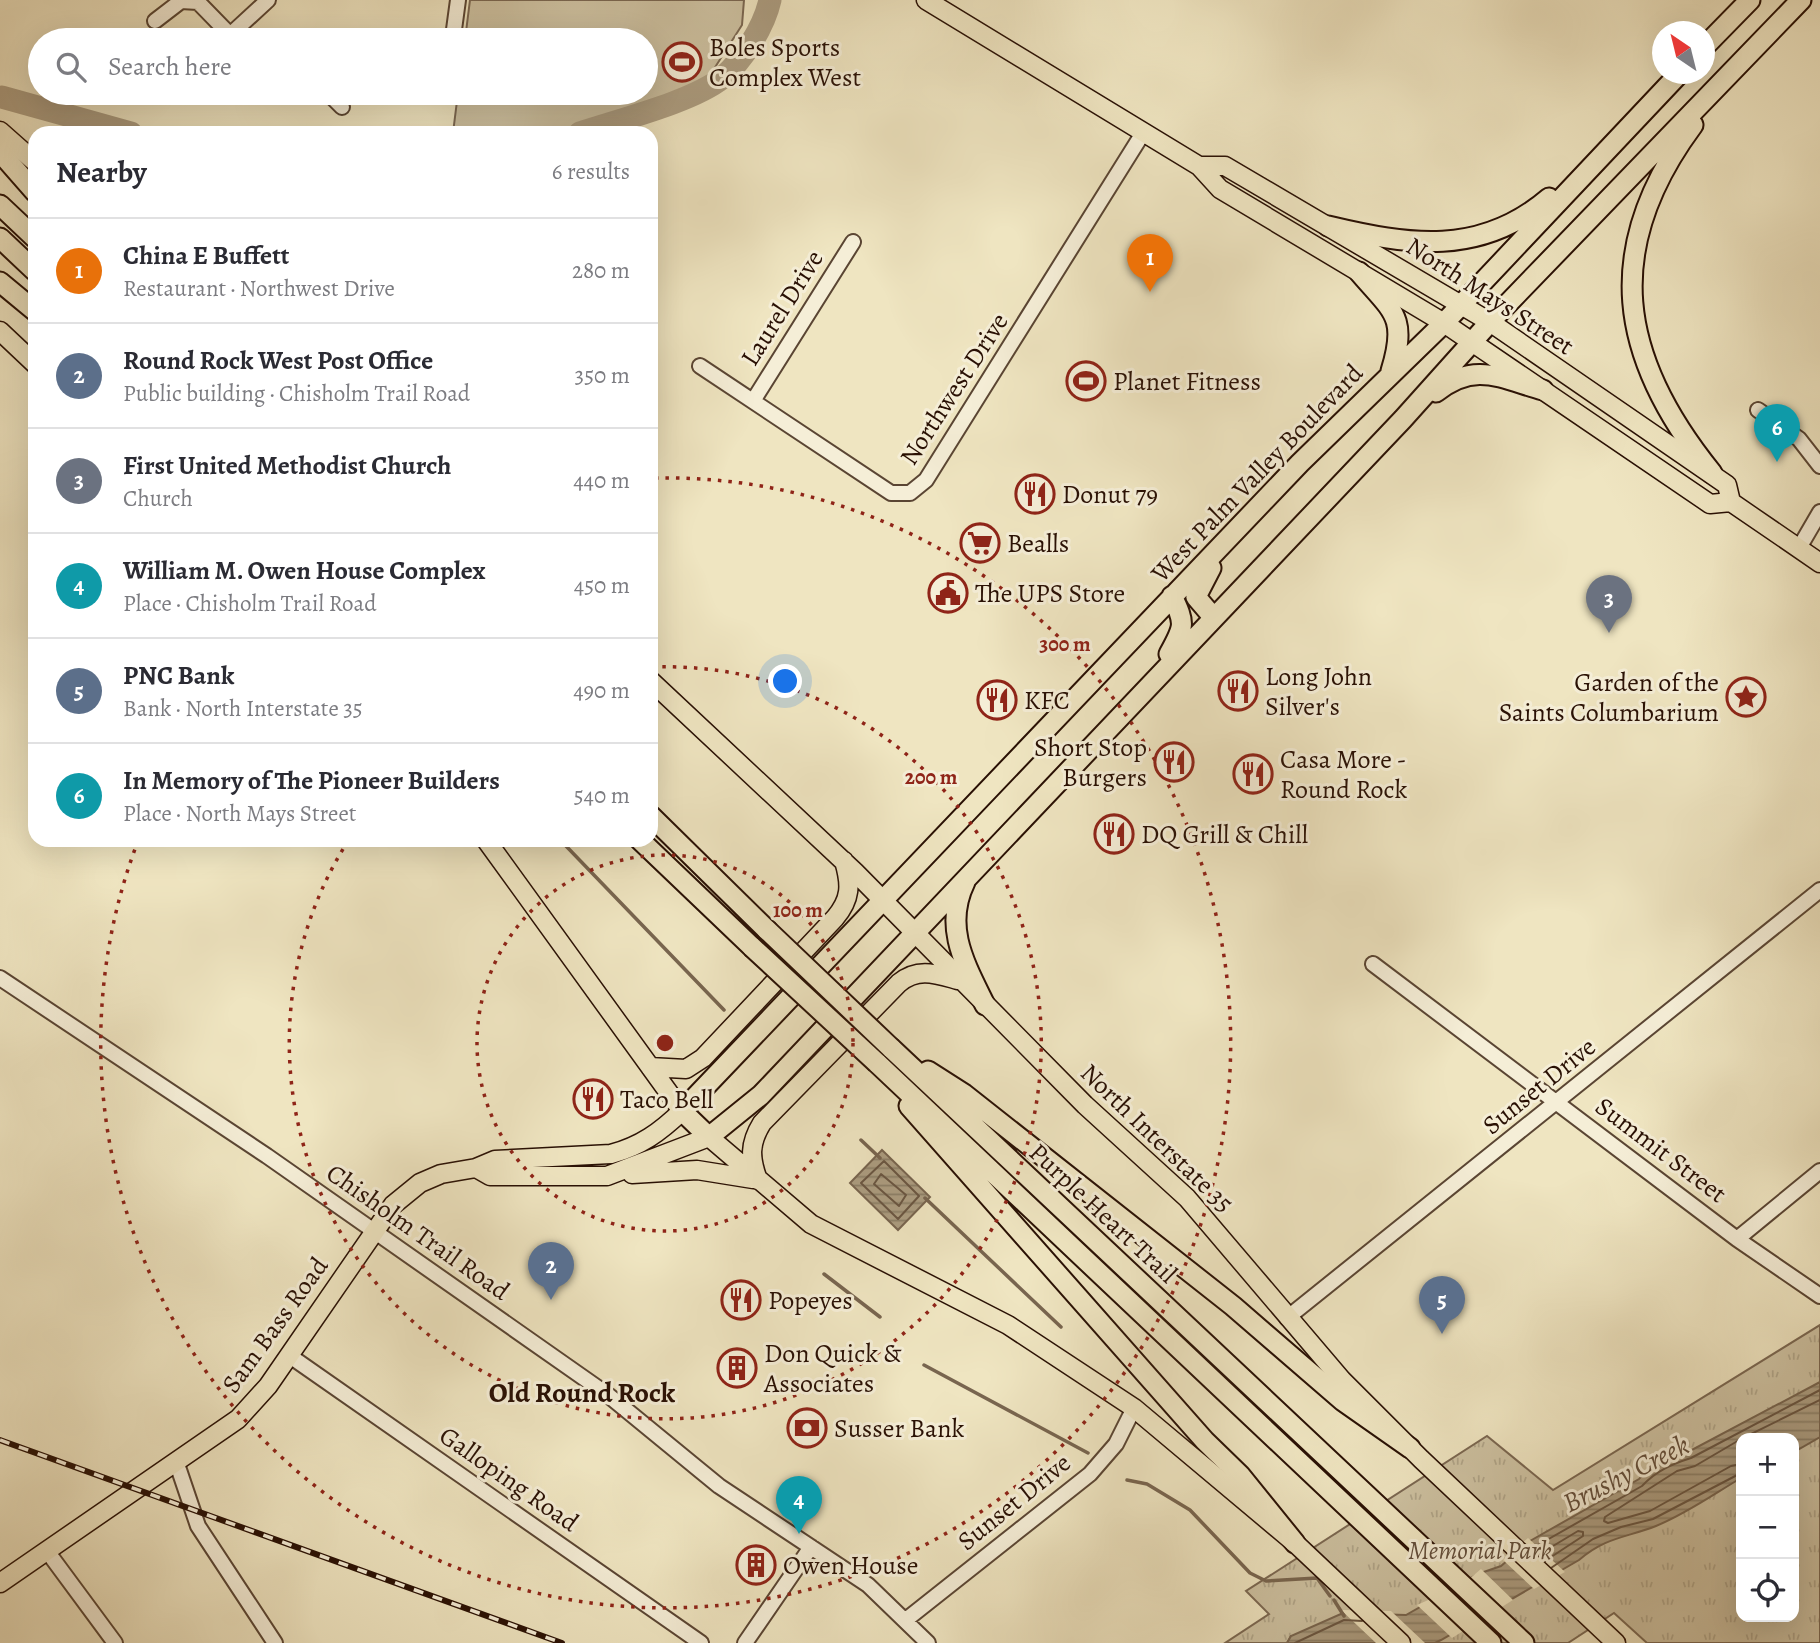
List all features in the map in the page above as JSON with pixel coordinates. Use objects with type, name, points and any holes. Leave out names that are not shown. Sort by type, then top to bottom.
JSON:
[{"type":"highway","points":[[1715,36],[1750,0]]},
{"type":"highway","points":[[682,1111],[709,1137],[761,1095],[912,932],[1403,419],[1490,323],[1801,0]]},
{"type":"highway","points":[[1712,473],[1674,425],[1646,366],[1636,326],[1634,271],[1641,220],[1660,176],[1736,66]]},
{"type":"highway","points":[[1328,226],[1417,243],[1475,236],[1532,211],[1611,145],[1669,84]]},
{"type":"highway","name":"West Palm Valley Boulevard","points":[[682,1111],[769,1023],[1172,596],[1391,373],[1444,323],[1611,145]]},
{"type":"highway","points":[[0,152],[28,183]]},
{"type":"highway","points":[[0,205],[28,231]]},
{"type":"highway","points":[[0,238],[28,264]]},
{"type":"highway","points":[[1359,272],[1390,309],[1399,325],[1399,347],[1391,373]]},
{"type":"highway","points":[[0,282],[28,305]]},
{"type":"highway","points":[[1403,419],[1451,381],[1469,373],[1492,375],[1543,390]]},
{"type":"highway","points":[[1214,618],[1196,597],[1226,543]]},
{"type":"highway","points":[[1159,674],[1182,631],[1184,618],[1172,596]]},
{"type":"highway","name":"Purple Heart Trail","points":[[658,823],[891,1048],[1524,1643]]},
{"type":"highway","name":"Purple Heart Trail","points":[[647,847],[1491,1643]]},
{"type":"highway","points":[[970,872],[956,904],[955,932],[964,961],[985,1005]]},
{"type":"highway","points":[[891,1048],[964,1094],[1233,1306],[1343,1401],[1415,1454]]},
{"type":"highway","points":[[877,1063],[924,1127],[996,1203],[1205,1441],[1240,1475],[1299,1547]]},
{"type":"main road","name":"North Mays Street","points":[[926,0],[1199,166],[1220,189],[1444,323],[1710,504],[1731,502],[1820,563]]},
{"type":"main road","points":[[0,131],[28,156]]},
{"type":"main road","name":"North Mays Street","points":[[1199,166],[1225,166],[1490,323],[1712,473],[1727,485],[1731,502]]},
{"type":"main road","points":[[0,331],[28,357]]},
{"type":"main road","name":"North Interstate 35","points":[[658,688],[844,861],[958,980],[1085,1105],[1187,1198],[1287,1318],[1415,1454],[1616,1643]]},
{"type":"main road","points":[[491,847],[682,1111]]},
{"type":"main road","points":[[650,1067],[686,1069],[703,1058],[835,918],[849,897],[850,887],[844,861]]},
{"type":"main road","points":[[758,1180],[750,1151],[762,1123],[899,983],[909,974],[918,972],[958,980]]},
{"type":"main road","name":"Sam Bass Road","points":[[0,1583],[238,1419],[257,1400],[290,1356],[393,1205],[420,1183],[441,1174],[476,1168],[495,1160],[611,1154],[652,1138],[682,1111]]},
{"type":"main road","points":[[709,1137],[811,1224],[1008,1325],[1134,1408],[1299,1547],[1401,1643]]},
{"type":"main road","name":"Sam Bass Road","points":[[476,1168],[490,1176],[607,1176],[709,1137]]},
{"type":"main road","points":[[607,1176],[697,1170],[758,1180]]},
{"type":"street","points":[[155,22],[181,1],[190,0],[203,5],[223,28]]},
{"type":"street","points":[[241,28],[268,0]]},
{"type":"street","points":[[454,28],[458,0]]},
{"type":"street","name":"Northwest Drive","points":[[701,366],[891,493],[910,493],[919,488],[1048,288],[1143,133]]},
{"type":"street","name":"Laurel Drive","points":[[753,401],[853,242]]},
{"type":"street","points":[[1758,410],[1799,439],[1820,466]]},
{"type":"street","points":[[1799,548],[1820,512]]},
{"type":"street","name":"Sunset Drive","points":[[1287,1318],[1820,890]]},
{"type":"street","name":"Summit Street","points":[[1373,964],[1737,1239],[1820,1296]]},
{"type":"street","name":"Chisholm Trail Road","points":[[0,978],[267,1156],[608,1395],[719,1486],[859,1579],[907,1619],[928,1643]]},
{"type":"street","points":[[1737,1239],[1820,1171]]},
{"type":"street","name":"Galloping Road","points":[[290,1356],[701,1643]]},
{"type":"street","name":"Sunset Drive","points":[[907,1619],[1090,1474],[1116,1444],[1134,1408]]},
{"type":"street","points":[[176,1461],[203,1535],[275,1643]]},
{"type":"street","points":[[745,1643],[811,1548]]},
{"type":"street","points":[[47,1550],[115,1643]]},
{"type":"green space","name":"Boles Sports Complex West","points":[[470,0],[744,0],[742,25],[705,83],[654,107],[591,126],[454,126],[456,105],[658,105],[658,28],[466,28]]},
{"type":"green space","name":"Memorial Park","points":[[1820,1325],[1820,1643],[1647,1643],[1614,1613],[1568,1643],[1373,1643],[1291,1636],[1287,1643],[1225,1643],[1269,1614],[1246,1591],[1487,1436],[1553,1490]]},
{"type":"water","points":[[882,1150],[930,1197],[898,1230],[850,1183]]},
{"type":"water","points":[[1820,1382],[1820,1437],[1799,1449],[1799,1433],[1736,1433],[1736,1481],[1667,1521],[1598,1547],[1435,1643],[1287,1643],[1291,1636],[1343,1613],[1406,1615],[1478,1574],[1501,1566],[1530,1541],[1639,1479],[1655,1465],[1688,1452]]},
{"type":"pier","points":[[1528,1538],[1565,1572],[1534,1589],[1503,1560]]},
{"type":"pier","points":[[1481,1569],[1513,1600],[1452,1638],[1417,1605],[1462,1585]]},
{"type":"pier","points":[[1341,1610],[1391,1611],[1425,1643],[1376,1643]]},
{"type":"waterway","points":[[602,126],[674,103],[722,78],[752,42],[770,0]]},
{"type":"waterway","points":[[2,97],[28,104]]},
{"type":"waterway","points":[[31,105],[106,126]]},
{"type":"waterway","points":[[567,847],[724,1010]]},
{"type":"waterway","points":[[861,1140],[880,1158]]},
{"type":"waterway","points":[[925,1198],[1061,1327]]},
{"type":"waterway","points":[[824,1274],[880,1317]]},
{"type":"waterway","points":[[924,1365],[1088,1453]]},
{"type":"waterway","points":[[1127,1480],[1147,1484],[1190,1510],[1250,1573],[1266,1581],[1317,1578],[1330,1596]]},
{"type":"waterway","points":[[1334,1600],[1344,1616]]},
{"type":"railway","points":[[0,1440],[562,1643]]},
{"type":"place","name":"Boles Sports Complex West","points":[[682,62]]},
{"type":"place","name":"China E Buffett","points":[[1150,292]]},
{"type":"place","name":"Planet Fitness","points":[[1086,381]]},
{"type":"place","name":"In Memory of The Pioneer Builders","points":[[1777,462]]},
{"type":"place","name":"Donut 79","points":[[1035,494]]},
{"type":"place","name":"Bealls","points":[[980,543]]},
{"type":"place","name":"The UPS Store","points":[[948,593]]},
{"type":"place","name":"First United Methodist Church","points":[[1609,633]]},
{"type":"place","name":"Long John Silver's","points":[[1238,691]]},
{"type":"place","name":"Garden of the Saints Columbarium","points":[[1746,697]]},
{"type":"place","name":"KFC","points":[[997,700]]},
{"type":"place","name":"Short Stop Burgers","points":[[1174,762]]},
{"type":"place","name":"Casa More - Round Rock","points":[[1253,774]]},
{"type":"place","name":"DQ Grill & Chill","points":[[1114,834]]},
{"type":"place","name":"Taco Bell","points":[[593,1099]]},
{"type":"place","name":"Round Rock West Post Office","points":[[551,1300]]},
{"type":"place","name":"Popeyes","points":[[741,1300]]},
{"type":"place","name":"PNC Bank","points":[[1442,1334]]},
{"type":"place","name":"Don Quick & Associates","points":[[737,1368]]},
{"type":"place","name":"Susser Bank","points":[[807,1428]]},
{"type":"place","name":"William M. Owen House Complex","points":[[799,1534]]},
{"type":"place","name":"Owen House","points":[[756,1565]]},
{"type":"district","name":"Old Round Rock","points":[[582,1393]]},
{"type":"water label","name":"Brushy Creek","points":[[1626,1474]]}]
